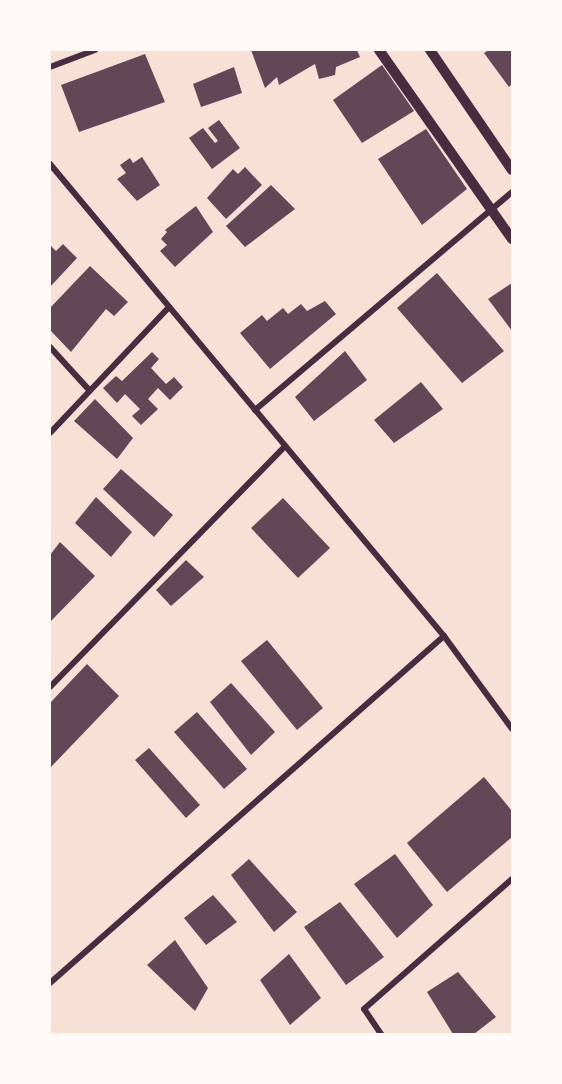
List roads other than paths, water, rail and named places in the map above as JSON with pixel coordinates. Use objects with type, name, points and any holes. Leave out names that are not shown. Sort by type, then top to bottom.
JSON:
[{"type":"street","points":[[50,66],[95,50]]},
{"type":"street","points":[[379,50],[513,239]]},
{"type":"street","points":[[430,50],[513,170]]},
{"type":"street","points":[[50,164],[444,636],[513,729]]},
{"type":"street","points":[[255,410],[513,192]]},
{"type":"street","points":[[50,433],[169,307]]},
{"type":"street","points":[[50,347],[90,391]]},
{"type":"street","points":[[50,687],[285,446]]},
{"type":"street","points":[[50,983],[444,636]]},
{"type":"street","points":[[381,1035],[364,1009],[513,879]]}]
